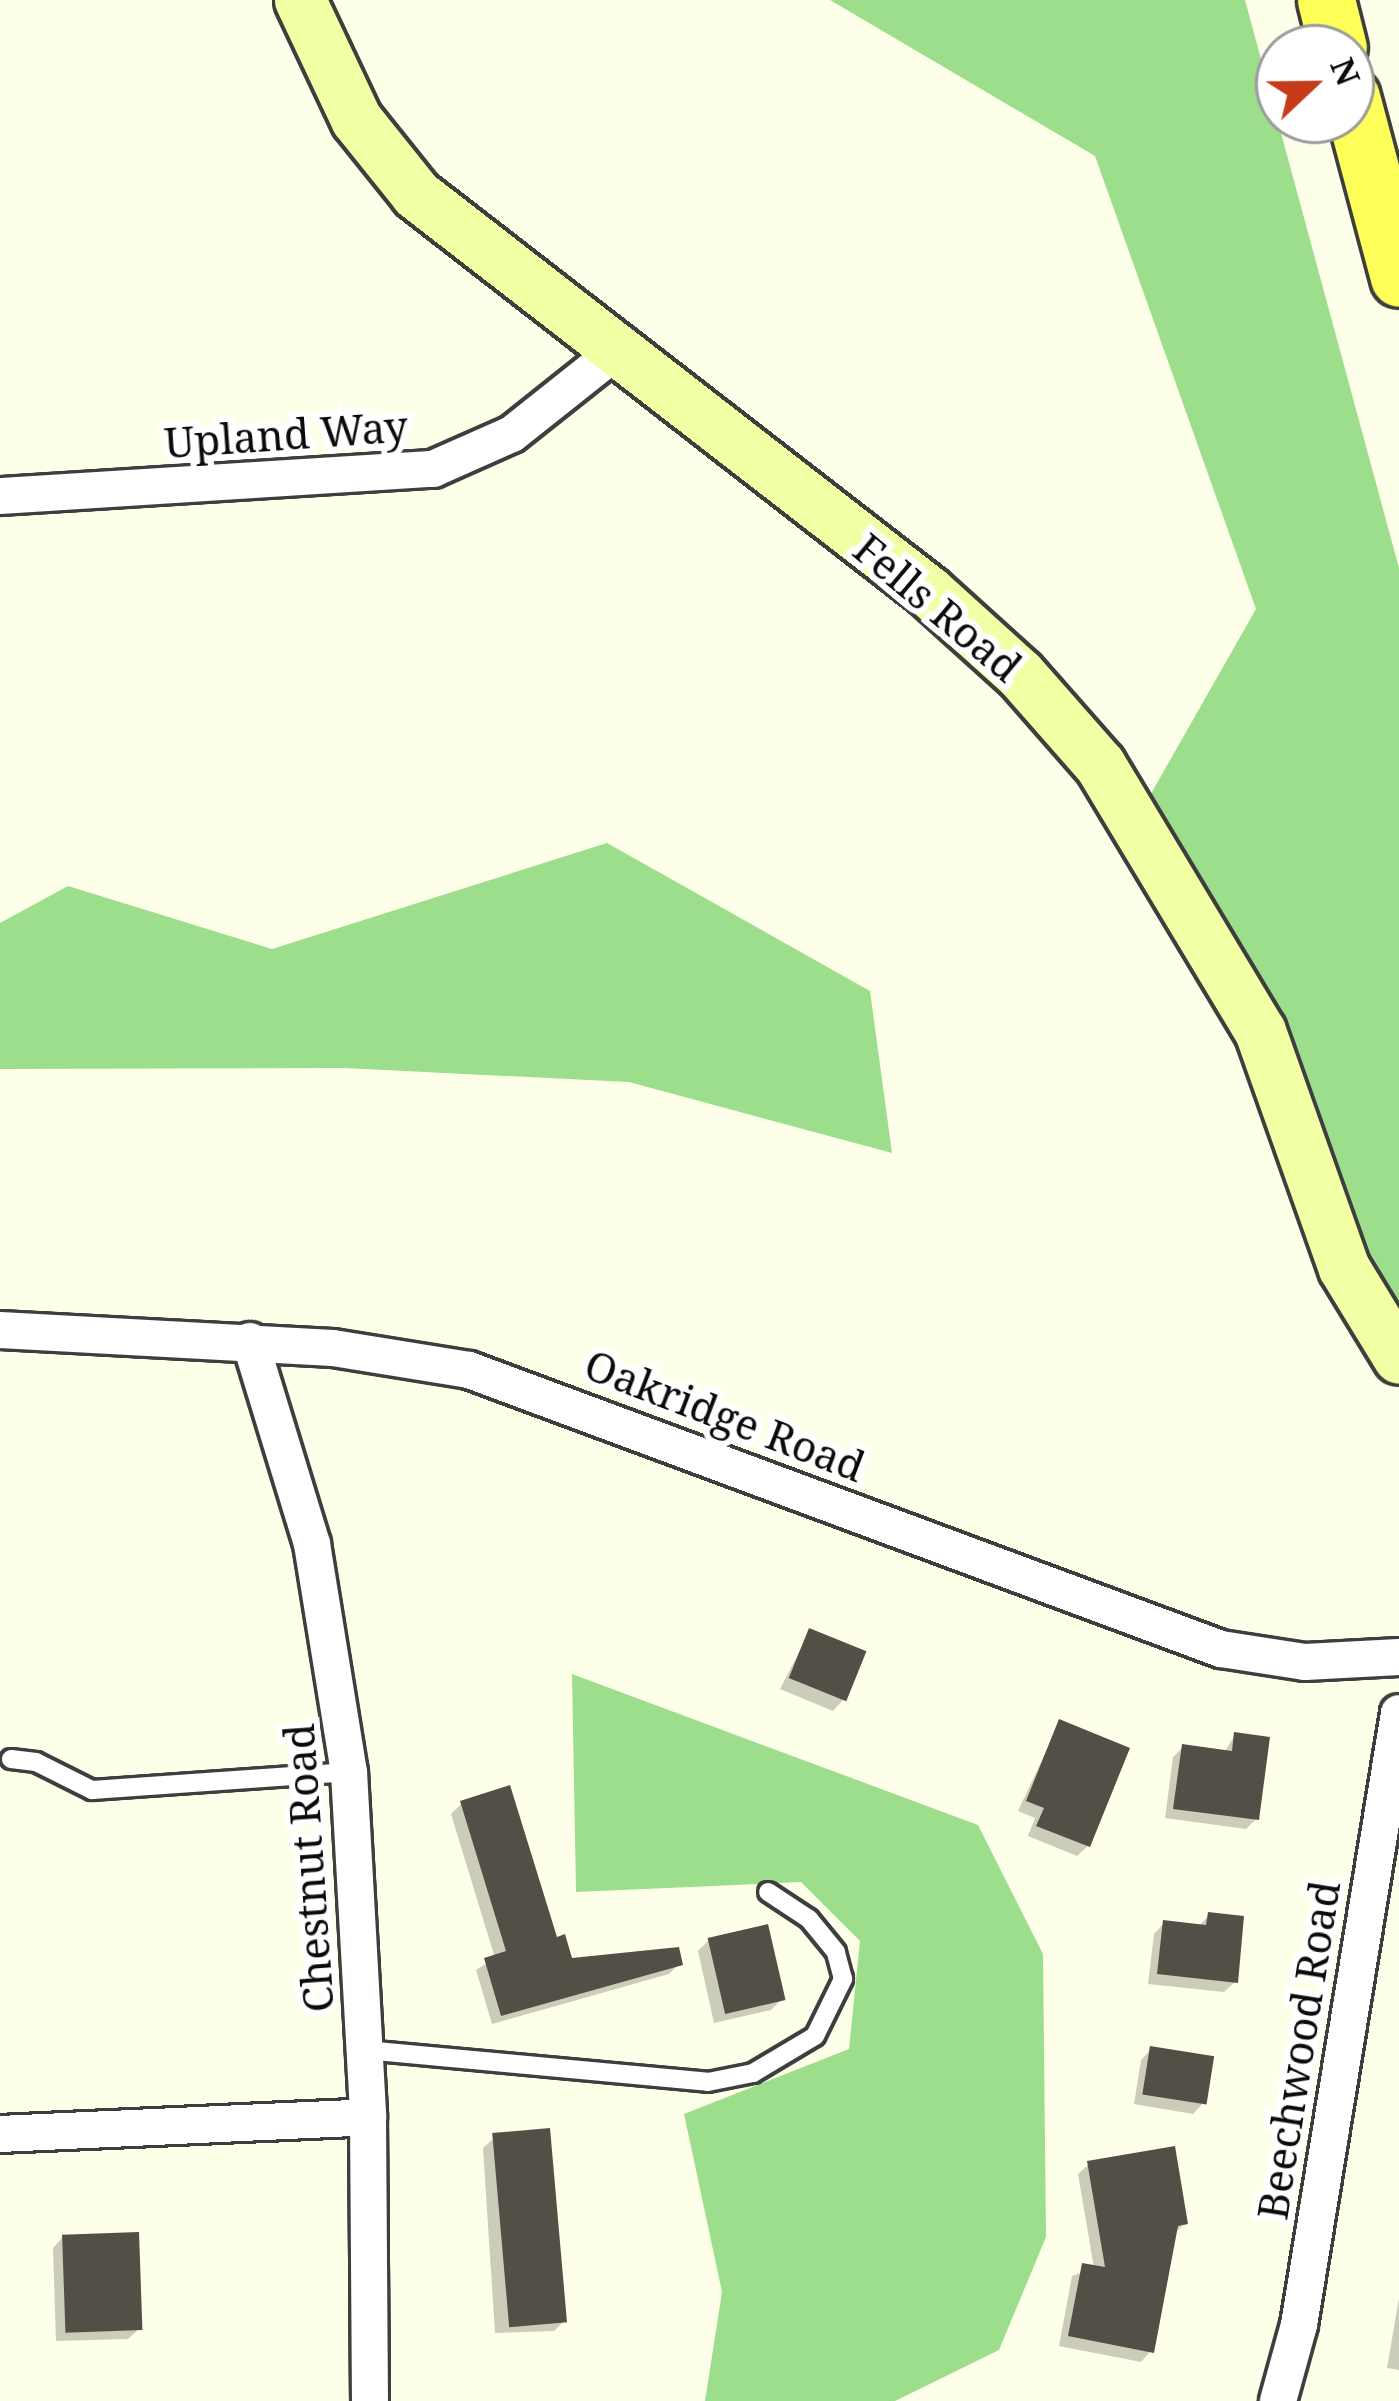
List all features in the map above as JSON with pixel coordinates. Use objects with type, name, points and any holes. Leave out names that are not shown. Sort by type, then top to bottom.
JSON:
[{"type":"main road","points":[[1363,144],[1399,278]]},
{"type":"street","name":"Fells Road","points":[[300,0],[356,119],[416,194],[975,632],[1100,765],[1260,1031],[1344,1268],[1399,1358]]},
{"type":"street","name":"Upland Way","points":[[0,496],[433,469],[512,434],[615,352]]},
{"type":"street","name":"Oakridge Road","points":[[0,1330],[250,1341],[401,1356],[529,1388],[1221,1648],[1305,1661],[1399,1657]]},
{"type":"street","name":"Chestnut Road","points":[[250,1341],[311,1544],[349,1772],[368,2117],[370,2401]]},
{"type":"street","name":"Beechwood Road","points":[[1277,2401],[1299,2325],[1399,1713]]},
{"type":"street","points":[[0,2134],[368,2117]]},
{"type":"lane","points":[[11,1759],[36,1762],[92,1790],[349,1772]]},
{"type":"lane","points":[[365,2050],[708,2082],[753,2073],[815,2036],[842,1979],[836,1952],[809,1919],[768,1892]]},
{"type":"green space","points":[[830,0],[1245,0],[1255,37],[1255,144],[1284,144],[1399,568],[1399,1380],[1132,827],[1256,609],[1095,156]]},
{"type":"green space","points":[[607,843],[870,991],[892,1153],[629,1082],[344,1068],[0,1069],[0,923],[68,886],[272,949]]},
{"type":"green space","points":[[572,1674],[978,1825],[1043,1954],[1046,2237],[999,2350],[895,2401],[705,2401],[722,2292],[684,2114],[849,2049],[860,1941],[801,1882],[576,1892]]},
{"type":"building","points":[[809,1628],[866,1651],[846,1701],[789,1678]]},
{"type":"building","points":[[1059,1719],[1130,1748],[1090,1847],[1036,1826],[1044,1808],[1026,1801]]},
{"type":"building","points":[[1234,1732],[1270,1737],[1259,1820],[1173,1809],[1182,1744],[1232,1751]]},
{"type":"building","points":[[510,1785],[557,1937],[565,1934],[572,1958],[679,1947],[683,1965],[501,2016],[484,1958],[506,1951],[460,1801]]},
{"type":"building","points":[[1208,1912],[1244,1916],[1238,1983],[1157,1974],[1163,1920],[1206,1925]]},
{"type":"building","points":[[768,1924],[786,2000],[725,2014],[708,1938]]},
{"type":"building","points":[[1150,2046],[1214,2056],[1207,2105],[1142,2094]]},
{"type":"building","points":[[550,2128],[567,2322],[509,2327],[492,2133]]},
{"type":"building","points":[[1175,2146],[1188,2224],[1178,2226],[1154,2353],[1068,2336],[1082,2263],[1105,2267],[1087,2161]]},
{"type":"building","points":[[139,2232],[142,2330],[65,2333],[62,2235]]}]
